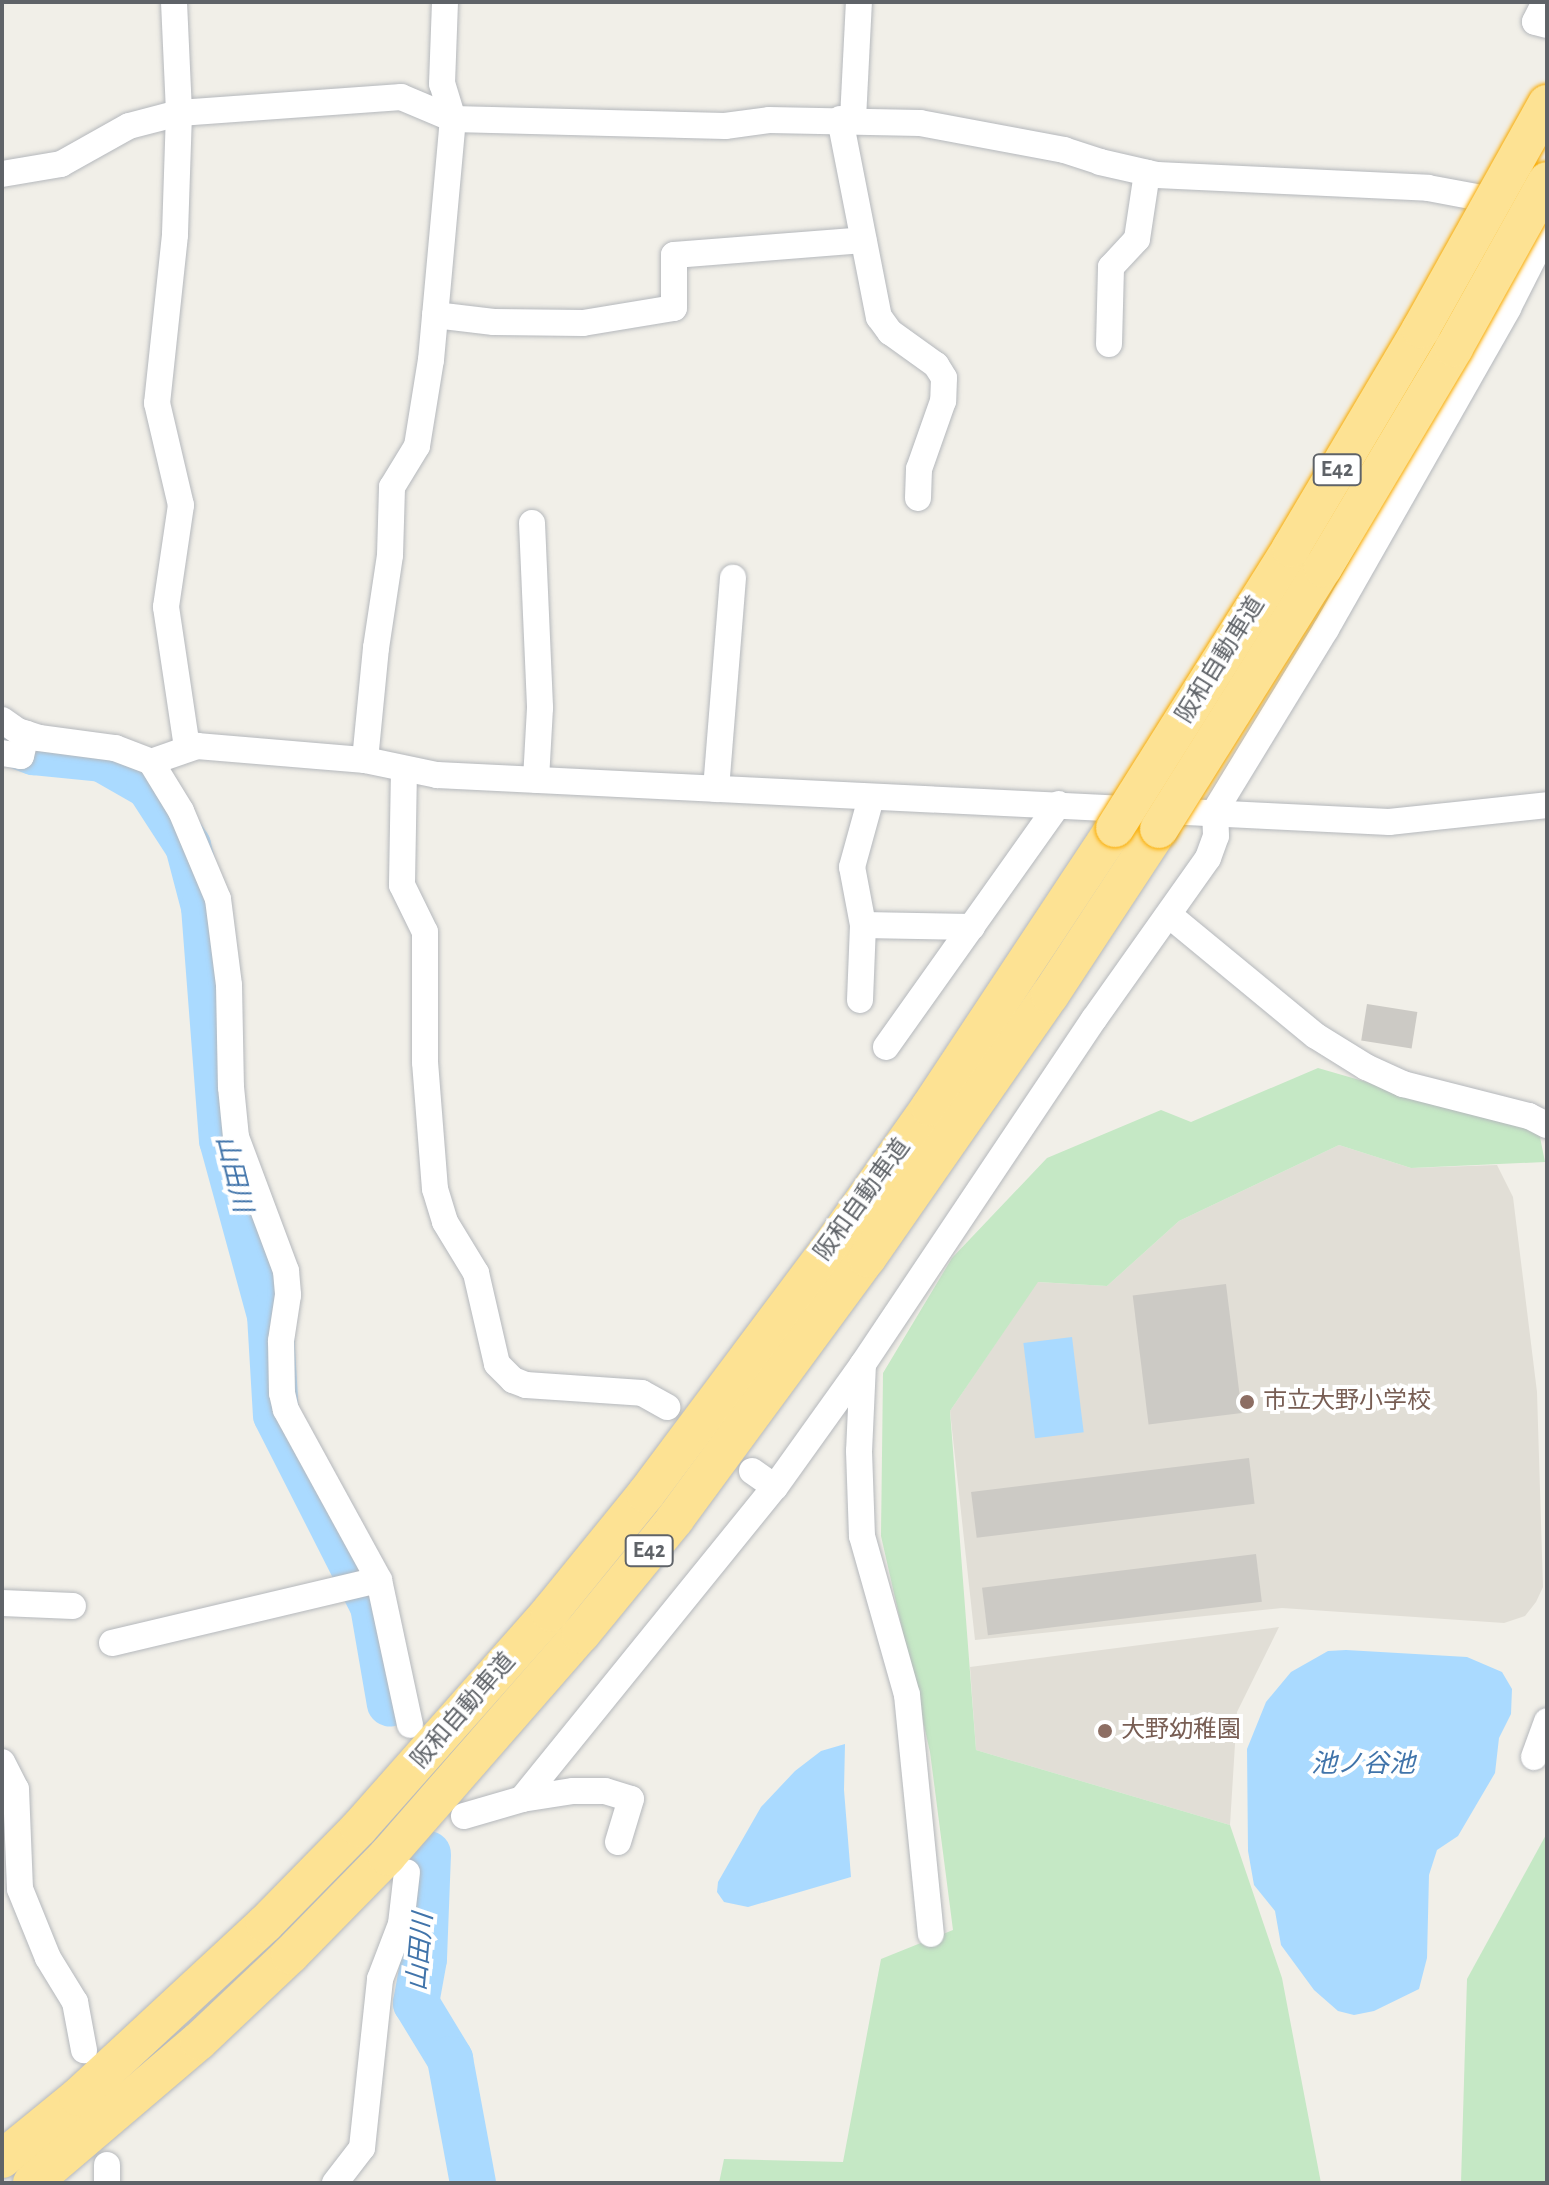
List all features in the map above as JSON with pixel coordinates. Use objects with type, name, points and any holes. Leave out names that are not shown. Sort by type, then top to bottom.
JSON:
[{"type":"highway","name":"阪和自動車道","points":[[2,2159],[154,2029],[265,1924],[379,1807],[550,1612],[646,1494],[838,1237],[930,1107],[1115,828],[1291,548],[1421,329],[1547,104]]},
{"type":"highway","name":"阪和自動車道","points":[[32,2183],[188,2051],[290,1955],[398,1845],[581,1634],[675,1519],[858,1270],[1017,1045],[1159,829],[1323,568],[1454,348],[1547,181]]},
{"type":"street","points":[[174,2],[179,113],[175,235],[157,403],[181,505],[166,607],[187,748]]},
{"type":"street","points":[[365,760],[376,648],[390,555],[392,487],[417,446],[435,315],[453,119],[442,84],[445,2]]},
{"type":"street","points":[[859,2],[847,119],[863,240],[879,317],[890,332],[936,365],[944,378],[943,401],[926,440],[919,469],[918,498]]},
{"type":"street","points":[[1545,2],[1535,22],[1547,25]]},
{"type":"street","points":[[2,174],[61,164],[129,126],[179,113],[401,97],[453,119],[725,126],[769,120],[847,119],[920,123],[1064,150],[1147,173],[1428,188],[1547,210]]},
{"type":"street","points":[[1109,344],[1111,267],[1137,239],[1147,173]]},
{"type":"street","points":[[522,1799],[775,1487],[863,1364],[1094,1019],[1169,915],[1213,847],[1215,811],[1326,629],[1508,308],[1547,231]]},
{"type":"street","points":[[435,315],[494,322],[583,323],[674,308],[674,255],[863,240]]},
{"type":"street","points":[[532,523],[539,670],[536,780]]},
{"type":"street","points":[[716,789],[733,578]]},
{"type":"street","points":[[2,720],[16,748],[115,748],[151,762],[181,811],[218,899],[229,985],[231,1087],[236,1137],[286,1271],[288,1295],[280,1367],[284,1402],[379,1580],[410,1725]]},
{"type":"street","points":[[151,762],[187,748],[365,760],[404,769],[536,780],[871,798],[1215,811],[1389,822],[1547,805]]},
{"type":"street","points":[[404,769],[402,885],[425,932],[425,1062],[435,1189],[445,1222],[476,1273],[497,1364],[513,1380],[526,1385],[628,1390],[654,1398],[667,1407]]},
{"type":"street","points":[[860,1000],[863,925],[852,867],[871,798]]},
{"type":"street","points":[[886,1047],[1059,804]]},
{"type":"street","points":[[1169,915],[1316,1036],[1366,1067],[1403,1084],[1529,1116],[1547,1125]]},
{"type":"street","points":[[863,925],[972,927]]},
{"type":"street","points":[[863,1364],[859,1451],[862,1536],[907,1695],[931,1934]]},
{"type":"street","points":[[752,1471],[775,1487]]},
{"type":"street","points":[[112,1643],[379,1580]]},
{"type":"street","points":[[2,1603],[73,1606]]},
{"type":"street","points":[[1534,1757],[1547,1721]]},
{"type":"street","points":[[2,1762],[16,1789],[20,1889],[48,1958],[75,2002],[84,2050]]},
{"type":"street","points":[[464,1816],[522,1799],[587,1790],[631,1799],[618,1842]]},
{"type":"street","points":[[335,2183],[362,2148],[380,1979],[401,1924],[407,1872]]},
{"type":"shaded area","name":"市立大野小学校","points":[[1339,1145],[1411,1168],[1497,1165],[1513,1197],[1537,1392],[1543,1587],[1536,1602],[1525,1616],[1504,1623],[1282,1608],[975,1640],[950,1411],[1037,1282],[1107,1286],[1179,1221]]},
{"type":"shaded area","name":"大野幼稚園","points":[[1279,1627],[1237,1712],[1230,1825],[976,1750],[970,1667]]},
{"type":"green space","points":[[1318,1068],[1539,1132],[1545,1162],[1411,1168],[1339,1145],[1179,1221],[1107,1286],[1038,1282],[950,1411],[976,1750],[1230,1825],[1282,1978],[1321,2183],[719,2183],[724,2159],[843,2162],[881,1959],[953,1930],[930,1752],[881,1536],[883,1373],[952,1258],[1047,1158],[1161,1110],[1191,1122]]},
{"type":"green space","points":[[1547,1833],[1547,2183],[1461,2183],[1467,1979]]},
{"type":"water","points":[[1072,1337],[1084,1432],[1035,1438],[1023,1343]]},
{"type":"water","name":"池ノ谷池","points":[[1328,1651],[1467,1657],[1502,1672],[1512,1689],[1511,1714],[1499,1738],[1495,1773],[1458,1836],[1437,1850],[1429,1875],[1427,1958],[1419,1989],[1374,2011],[1354,2015],[1338,2011],[1314,1990],[1281,1945],[1275,1911],[1254,1885],[1248,1851],[1247,1749],[1266,1702],[1291,1672]]},
{"type":"water","points":[[845,1744],[844,1790],[851,1877],[748,1907],[724,1902],[717,1892],[718,1882],[761,1807],[795,1771],[821,1751]]},
{"type":"building","points":[[1367,1004],[1417,1012],[1412,1049],[1361,1041]]},
{"type":"building","points":[[1226,1284],[1242,1413],[1149,1424],[1133,1295]]},
{"type":"building","points":[[1249,1458],[1255,1504],[977,1538],[971,1492]]},
{"type":"building","points":[[1256,1554],[1262,1602],[988,1635],[982,1588]]},
{"type":"waterway","name":"山田川","points":[[2,740],[34,752],[102,759],[149,786],[188,846],[204,907],[222,1140],[270,1315],[276,1415],[373,1606],[390,1704]]},
{"type":"waterway","name":"山田川","points":[[428,1854],[424,1959],[416,2003],[450,2059],[473,2183]]},
{"type":"place","name":"市立大野小学校","points":[[1247,1402]]},
{"type":"place","name":"大野幼稚園","points":[[1105,1731]]}]
